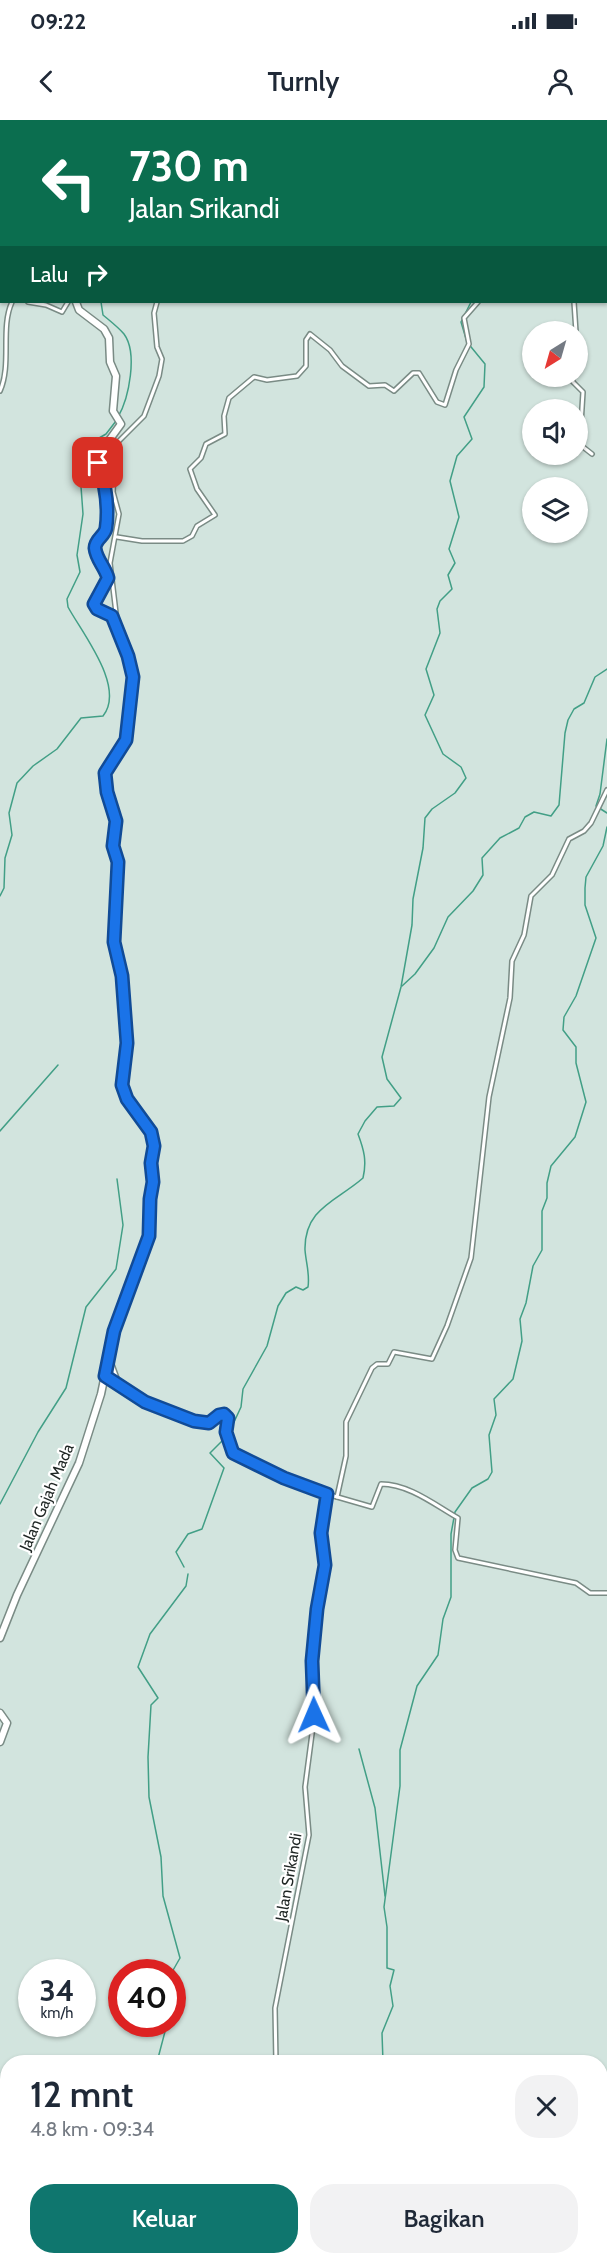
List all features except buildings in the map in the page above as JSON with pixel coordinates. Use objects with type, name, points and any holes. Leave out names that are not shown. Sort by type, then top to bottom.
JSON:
[{"type":"highway","name":"Jalan Gajah Mada","points":[[0,1638],[17,1595],[74,1474],[110,1366],[109,1357],[114,1331],[149,1236],[153,1182],[151,1163],[154,1146],[151,1132],[127,1099],[122,1087],[127,1046],[121,968],[114,942],[118,862],[113,846],[116,821],[107,792],[105,773],[124,746],[133,677],[112,616],[97,609],[94,604],[108,578],[96,550],[97,541],[104,534],[106,526],[106,492],[97,457],[120,428],[113,408],[116,375],[110,363],[109,338],[104,329],[79,310],[76,303]]},
{"type":"highway","points":[[0,1713],[7,1723],[0,1742]]},
{"type":"street","points":[[0,391],[4,377],[7,320],[12,303]]},
{"type":"street","points":[[34,303],[62,312],[67,303]]},
{"type":"street","points":[[123,643],[115,614],[110,571],[111,553],[117,537],[119,514],[112,490],[111,452],[115,444],[144,416],[159,376],[162,359],[157,347],[154,313],[157,303]]},
{"type":"street","points":[[117,537],[142,541],[183,541],[192,536],[197,526],[215,516],[197,489],[190,470],[201,458],[206,444],[224,435],[225,410],[233,392],[254,377],[267,380],[297,376],[306,366],[306,340],[310,334],[316,337],[342,366],[371,386],[385,385],[394,391],[413,373],[421,373],[426,387],[442,405],[446,402],[456,370],[468,346],[464,320],[477,303]]},
{"type":"street","points":[[574,303],[575,321]]},
{"type":"street","points":[[588,451],[592,454]]},
{"type":"street","points":[[338,1497],[346,1456],[346,1422],[372,1368],[377,1364],[388,1364],[394,1352],[432,1359],[450,1319],[471,1258],[489,1097],[510,998],[513,955],[524,935],[531,896],[552,875],[569,839],[586,829],[607,790]]},
{"type":"street","points":[[110,1366],[119,1383]]},
{"type":"street","points":[[105,1376],[145,1402],[194,1421],[209,1423],[224,1414],[228,1419],[226,1432],[232,1451],[284,1478],[372,1507],[379,1486],[385,1484],[431,1501],[459,1520],[455,1554],[458,1558],[576,1583],[590,1593],[607,1593]]},
{"type":"street","name":"Jalan Srikandi","points":[[276,2055],[275,2008],[309,1835],[305,1787],[315,1711],[312,1661],[317,1609],[325,1565],[321,1533],[327,1494]]},
{"type":"waterway","points":[[101,303],[103,315],[124,334],[131,352],[126,399],[118,417]]},
{"type":"waterway","points":[[184,1567],[176,1552],[188,1534],[202,1529],[224,1468],[210,1453],[228,1435],[241,1407],[243,1389],[267,1346],[278,1306],[286,1293],[296,1287],[303,1290],[308,1287],[305,1250],[310,1224],[324,1207],[363,1178],[364,1156],[358,1134],[377,1107],[394,1106],[401,1098],[387,1079],[382,1057],[401,987],[412,925],[413,899],[423,848],[425,818],[432,809],[455,793],[466,778],[461,767],[443,754],[425,715],[434,695],[426,669],[440,633],[437,609],[440,601],[452,589],[448,575],[455,563],[449,549],[459,517],[450,481],[457,456],[472,439],[464,417],[484,387],[485,364],[467,342],[461,322],[470,303]]},
{"type":"waterway","points":[[0,896],[4,888],[5,858],[12,835],[9,813],[17,783],[33,766],[57,749],[81,718],[103,716],[109,704],[106,676],[91,645],[68,607],[67,599],[80,572],[77,555],[83,514],[79,459],[87,445],[106,434],[116,421]]},
{"type":"waterway","points":[[402,986],[415,974],[434,948],[448,917],[473,891],[483,875],[482,858],[500,838],[519,828],[525,817],[534,812],[551,816],[559,805],[568,720],[574,709],[584,703],[595,677],[607,669]]},
{"type":"waterway","points":[[607,739],[600,794],[596,806],[607,813]]},
{"type":"waterway","points":[[383,2055],[382,2033],[393,2006],[390,1986],[394,1970],[387,1968],[387,1927],[384,1907],[400,1786],[400,1750],[417,1686],[438,1655],[443,1619],[451,1597],[451,1534],[455,1512],[472,1488],[488,1479],[492,1472],[489,1435],[496,1415],[494,1399],[513,1379],[522,1341],[520,1319],[526,1303],[533,1266],[542,1250],[542,1211],[547,1198],[547,1183],[551,1166],[575,1137],[586,1102],[576,1063],[576,1047],[563,1030],[564,1017],[576,996],[596,938],[585,905],[586,877],[603,846],[607,827]]},
{"type":"waterway","points":[[0,1131],[58,1065]]},
{"type":"waterway","points":[[0,1504],[38,1432],[66,1388],[86,1307],[116,1269],[123,1225],[117,1179]]},
{"type":"waterway","points":[[179,1959],[163,1896],[161,1857],[149,1797],[148,1757],[151,1705],[158,1698],[138,1667],[150,1634],[186,1586],[188,1574]]},
{"type":"waterway","points":[[359,1749],[375,1808],[385,1896]]},
{"type":"waterway","points":[[159,2055],[164,2037]]},
{"type":"route","points":[[98,463],[106,492],[106,529],[95,546],[108,578],[94,604],[95,608],[112,616],[131,663],[133,677],[126,740],[105,773],[107,792],[116,821],[113,846],[118,862],[114,942],[121,968],[127,1043],[122,1085],[127,1099],[146,1123],[154,1146],[151,1163],[153,1182],[150,1201],[152,1218],[150,1233],[144,1256],[114,1331],[105,1376],[130,1390],[145,1402],[194,1421],[209,1423],[219,1415],[226,1415],[228,1421],[226,1432],[233,1453],[284,1478],[327,1494],[321,1533],[325,1565],[317,1609],[312,1661],[314,1715]]}]
